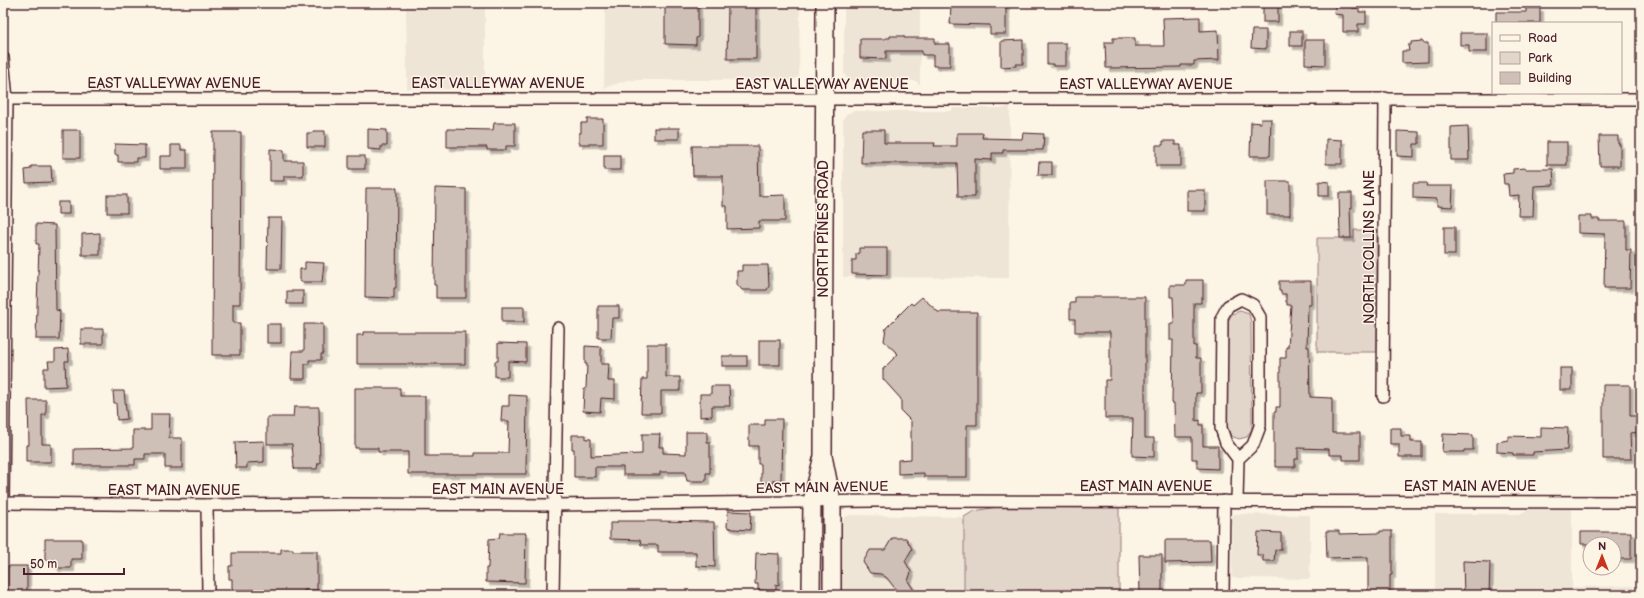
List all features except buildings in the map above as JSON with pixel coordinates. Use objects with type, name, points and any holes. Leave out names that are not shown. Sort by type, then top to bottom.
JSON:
[{"type":"main road","name":"NORTH PINES ROAD","points":[[825,3],[823,456],[832,501],[832,595]]},
{"type":"main road","name":"NORTH PINES ROAD","points":[[811,595],[812,502],[823,456]]},
{"type":"street","points":[[3,58],[5,99],[3,503]]},
{"type":"street","name":"NORTH COLLINS LANE","points":[[1383,396],[1385,98]]},
{"type":"street","name":"EAST VALLEYWAY AVENUE","points":[[5,99],[1641,99]]},
{"type":"street","points":[[1238,459],[1253,445],[1260,426],[1260,317],[1253,305],[1241,299],[1228,306],[1222,317],[1220,428],[1226,443],[1238,459],[1238,501]]},
{"type":"street","points":[[552,595],[558,328]]},
{"type":"street","name":"EAST MAIN AVENUE","points":[[3,503],[208,506],[342,504],[554,505],[832,501],[1641,502]]},
{"type":"street","points":[[1223,595],[1224,501]]},
{"type":"street","points":[[208,506],[208,595]]},
{"type":"shaded area","points":[[406,3],[485,3],[485,89],[407,89]]},
{"type":"shaded area","points":[[605,3],[800,3],[799,76],[793,80],[628,80],[604,88]]},
{"type":"shaded area","points":[[844,3],[920,3],[920,85],[916,81],[852,81],[847,78],[844,73]]},
{"type":"shaded area","points":[[1010,105],[1009,278],[843,277],[843,120],[846,114],[853,111],[951,111],[953,108],[1005,108]]},
{"type":"shaded area","points":[[1529,509],[1572,509],[1572,587],[1633,586],[1633,595],[1435,595],[1435,514],[1519,514]]},
{"type":"shaded area","points":[[1234,514],[1310,515],[1310,579],[1232,578],[1232,517]]},
{"type":"shaded area","points":[[851,515],[964,517],[964,595],[841,595],[841,523],[845,517]]},
{"type":"green space","points":[[1354,230],[1377,230],[1377,352],[1317,352],[1317,238],[1354,238]]},
{"type":"green space","points":[[1240,311],[1249,314],[1251,322],[1252,429],[1247,437],[1239,439],[1231,436],[1227,427],[1228,321],[1232,314]]},
{"type":"green space","points":[[1119,504],[1119,595],[964,595],[964,517],[974,511],[1003,506]]}]
